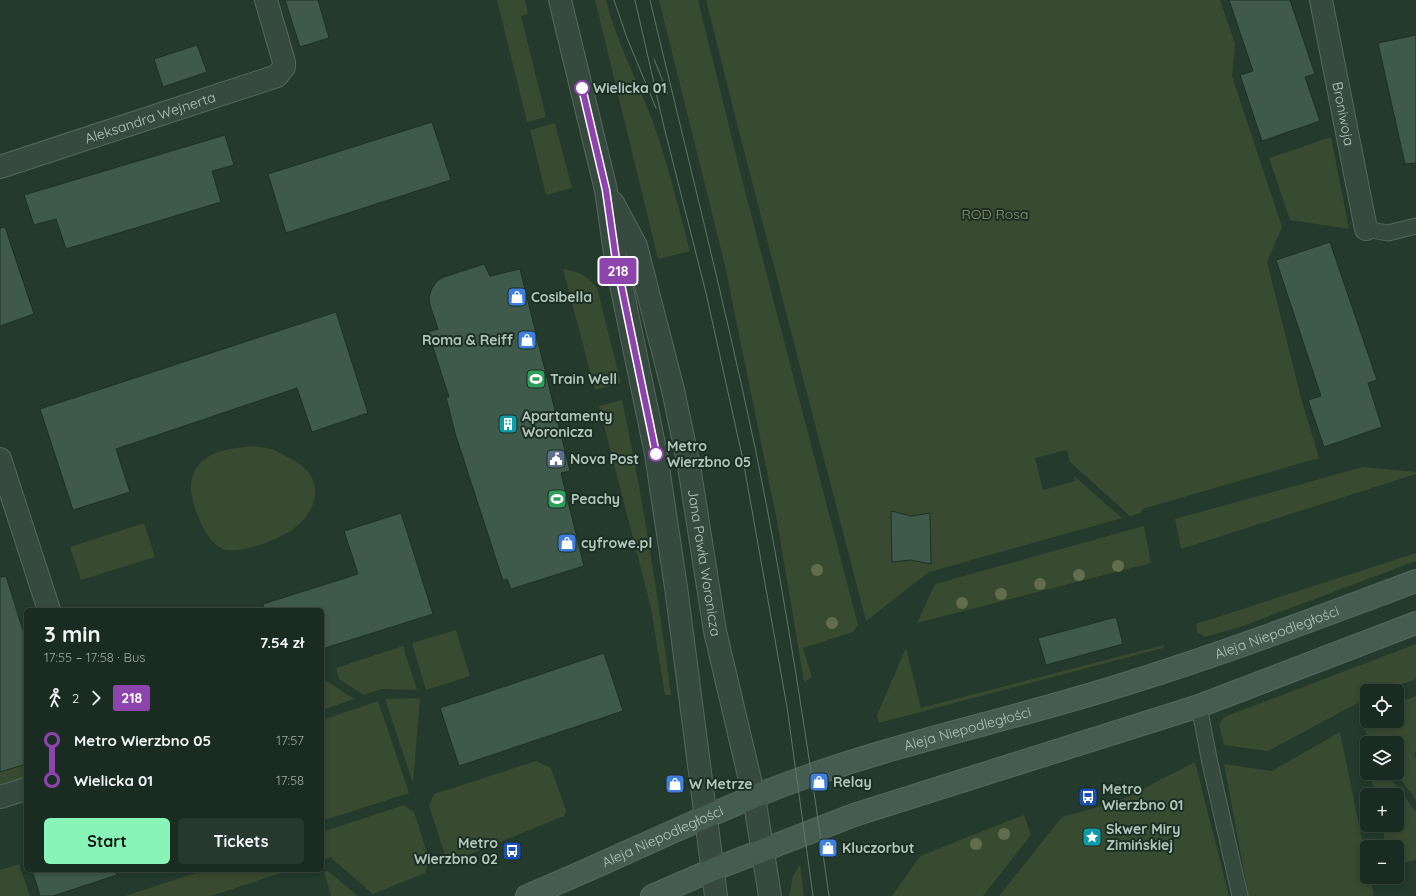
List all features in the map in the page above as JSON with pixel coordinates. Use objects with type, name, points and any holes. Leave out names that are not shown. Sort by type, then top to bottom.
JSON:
[{"type":"main road","name":"Aleja Niepodległości","points":[[527,896],[706,816],[847,763],[1125,684],[1189,663],[1416,581]]},
{"type":"main road","points":[[652,896],[712,870],[854,815],[1200,706],[1416,623]]},
{"type":"street","name":"Aleksandra Wejnerta","points":[[0,167],[277,76],[284,67],[283,54],[266,0]]},
{"type":"street","name":"Jana Pawła Woronicza","points":[[560,0],[606,190],[616,260],[656,454],[676,587],[716,896]]},
{"type":"street","name":"Broniwoja","points":[[1321,0],[1366,228]]},
{"type":"street","name":"Jana Pawła Woronicza","points":[[606,190],[636,246],[661,337],[689,466],[715,631],[754,797],[770,896]]},
{"type":"street","points":[[0,459],[48,608]]},
{"type":"street","points":[[0,797],[24,790]]},
{"type":"lane","points":[[1366,228],[1388,233],[1416,226]]},
{"type":"lane","points":[[1200,706],[1210,763],[1240,896]]},
{"type":"green space","points":[[497,0],[525,0],[528,14],[521,16],[546,117],[527,122]]},
{"type":"green space","points":[[595,0],[606,0],[616,33],[649,112],[665,158],[690,251],[658,259]]},
{"type":"green space","points":[[659,0],[698,0],[743,183],[858,625],[853,632],[803,648],[812,677],[804,682],[777,521],[725,266]]},
{"type":"green space","name":"ROD Rosa","points":[[706,0],[1220,0],[1235,44],[1232,76],[1282,227],[1267,262],[1301,398],[1319,458],[1142,509],[1141,513],[1130,516],[1070,462],[1067,450],[1035,458],[1043,490],[1075,481],[1074,476],[1122,518],[929,572],[866,621]]},
{"type":"green space","points":[[555,123],[572,188],[546,195],[530,130]]},
{"type":"green space","points":[[1331,137],[1349,229],[1290,220],[1269,158]]},
{"type":"green space","points":[[563,269],[574,271],[582,275],[590,280],[597,288],[621,383],[595,390]]},
{"type":"green space","points":[[622,400],[650,547],[671,695],[665,695],[651,608],[599,406]]},
{"type":"green space","points":[[253,446],[268,448],[290,458],[302,466],[313,480],[315,487],[314,501],[303,521],[291,531],[274,540],[253,547],[226,550],[219,547],[212,541],[202,525],[192,497],[192,478],[194,472],[202,461],[215,453]]},
{"type":"green space","points":[[1363,467],[1416,472],[1416,474],[1181,549],[1175,519]]},
{"type":"green space","points":[[144,523],[155,557],[81,580],[70,547]]},
{"type":"green space","points":[[1144,526],[1151,563],[917,623],[935,584]]},
{"type":"green space","points":[[1416,553],[1416,561],[1243,626],[1205,637],[1197,632],[1196,624]]},
{"type":"green space","points":[[456,630],[470,676],[426,690],[412,643]]},
{"type":"green space","points":[[1416,644],[1416,679],[1403,684],[1360,684],[1360,702],[1268,751],[1224,745],[1219,724],[1224,717]]},
{"type":"green space","points":[[1164,645],[1163,648],[879,723],[877,715],[906,648],[921,708]]},
{"type":"green space","points":[[403,646],[417,690],[382,689],[364,695],[339,679],[336,668]]},
{"type":"green space","points":[[324,679],[354,699],[324,709]]},
{"type":"green space","points":[[1416,696],[1416,752],[1414,753],[1416,759],[1416,800],[1401,780],[1404,780],[1404,736],[1369,736],[1363,728],[1404,728],[1404,700]]},
{"type":"green space","points":[[420,698],[413,783],[385,699]]},
{"type":"green space","points":[[378,701],[409,793],[324,820],[324,719]]},
{"type":"green space","points":[[1340,732],[1362,840],[1360,840],[1360,884],[1371,884],[1374,896],[1240,896],[1247,888],[1224,764],[1272,771]]},
{"type":"green space","points":[[536,761],[551,768],[566,811],[564,816],[456,860],[445,855],[429,806],[434,794]]},
{"type":"green space","name":"Skwer Miry Zimińskiej","points":[[1195,762],[1229,896],[999,896],[1062,817],[1119,801]]},
{"type":"green space","points":[[24,765],[24,782],[0,789],[0,772]]},
{"type":"green space","points":[[1372,780],[1392,780],[1398,788],[1373,788]]},
{"type":"green space","points":[[1404,796],[1416,812],[1416,860],[1404,863],[1404,840],[1385,840],[1383,832],[1404,832]]},
{"type":"green space","points":[[404,805],[414,812],[429,859],[425,873],[373,894],[330,857],[324,859],[324,831]]},
{"type":"green space","points":[[1024,815],[1031,835],[983,896],[892,896],[920,856]]},
{"type":"green space","points":[[19,864],[30,896],[0,896],[0,870]]},
{"type":"green space","points":[[800,864],[804,896],[789,896],[793,876]]},
{"type":"green space","points":[[328,871],[358,896],[331,896],[324,872]]},
{"type":"green space","points":[[199,872],[284,872],[211,896],[125,896]]},
{"type":"building","points":[[285,0],[318,0],[329,38],[300,47]]},
{"type":"building","points":[[1229,0],[1290,0],[1315,74],[1305,77],[1320,121],[1262,141],[1240,75],[1253,71]]},
{"type":"building","points":[[1416,35],[1416,163],[1405,164],[1378,43]]},
{"type":"building","points":[[197,45],[207,72],[163,87],[154,59]]},
{"type":"building","points":[[432,122],[451,180],[286,233],[268,174]]},
{"type":"building","points":[[225,135],[234,165],[212,171],[221,202],[66,249],[56,219],[34,225],[24,195]]},
{"type":"building","points":[[5,227],[34,314],[0,326],[0,228]]},
{"type":"building","points":[[1330,242],[1377,380],[1368,383],[1382,427],[1324,447],[1308,400],[1321,396],[1276,260]]},
{"type":"building","name":"Apartamenty Woronicza","points":[[484,264],[490,276],[520,269],[570,471],[561,473],[584,566],[511,589],[507,579],[503,581],[455,433],[446,397],[449,397],[428,332],[438,329],[430,305],[429,297],[432,288],[437,281],[444,277]]},
{"type":"building","points":[[336,312],[368,413],[312,432],[297,388],[116,449],[130,492],[73,510],[40,409]]},
{"type":"building","points":[[891,511],[911,516],[930,513],[931,564],[911,560],[892,562]]},
{"type":"building","points":[[401,513],[433,614],[324,648],[324,608],[264,608],[263,604],[358,574],[344,531]]},
{"type":"building","points":[[6,576],[24,634],[24,765],[0,772],[0,577]]},
{"type":"building","points":[[1116,617],[1123,644],[1046,665],[1038,638]]},
{"type":"building","points":[[604,653],[623,711],[459,766],[440,708]]},
{"type":"building","points":[[33,872],[116,872],[117,875],[53,896],[40,896]]},
{"type":"tram line","points":[[614,0],[627,38],[656,108]]},
{"type":"tram line","points":[[635,0],[664,127],[706,293],[743,460],[787,707],[813,896]]},
{"type":"tram line","points":[[650,0],[718,282],[744,395],[767,507],[805,729],[829,896]]},
{"type":"tram line","points":[[654,59],[668,94]]},
{"type":"bus line","name":"218","points":[[582,88],[606,190],[616,260],[656,454]]},
{"type":"place","name":"Wielicka 01","points":[[582,88]]},
{"type":"place","name":"Cosibella","points":[[517,297]]},
{"type":"place","name":"Roma & Reiff","points":[[527,340]]},
{"type":"place","name":"Train Well","points":[[536,379]]},
{"type":"place","name":"Apartamenty Woronicza","points":[[508,424]]},
{"type":"place","name":"Metro Wierzbno 05","points":[[656,454]]},
{"type":"place","name":"Nova Post","points":[[556,459]]},
{"type":"place","name":"Peachy","points":[[557,499]]},
{"type":"place","name":"cyfrowe.pl","points":[[567,543]]},
{"type":"place","name":"Relay","points":[[819,782]]},
{"type":"place","name":"W Metrze","points":[[675,784]]},
{"type":"place","name":"Metro Wierzbno 01","points":[[1088,797]]},
{"type":"place","name":"Skwer Miry Zimińskiej","points":[[1092,837]]},
{"type":"place","name":"Kluczorbut","points":[[828,848]]},
{"type":"place","name":"Metro Wierzbno 02","points":[[512,851]]}]
